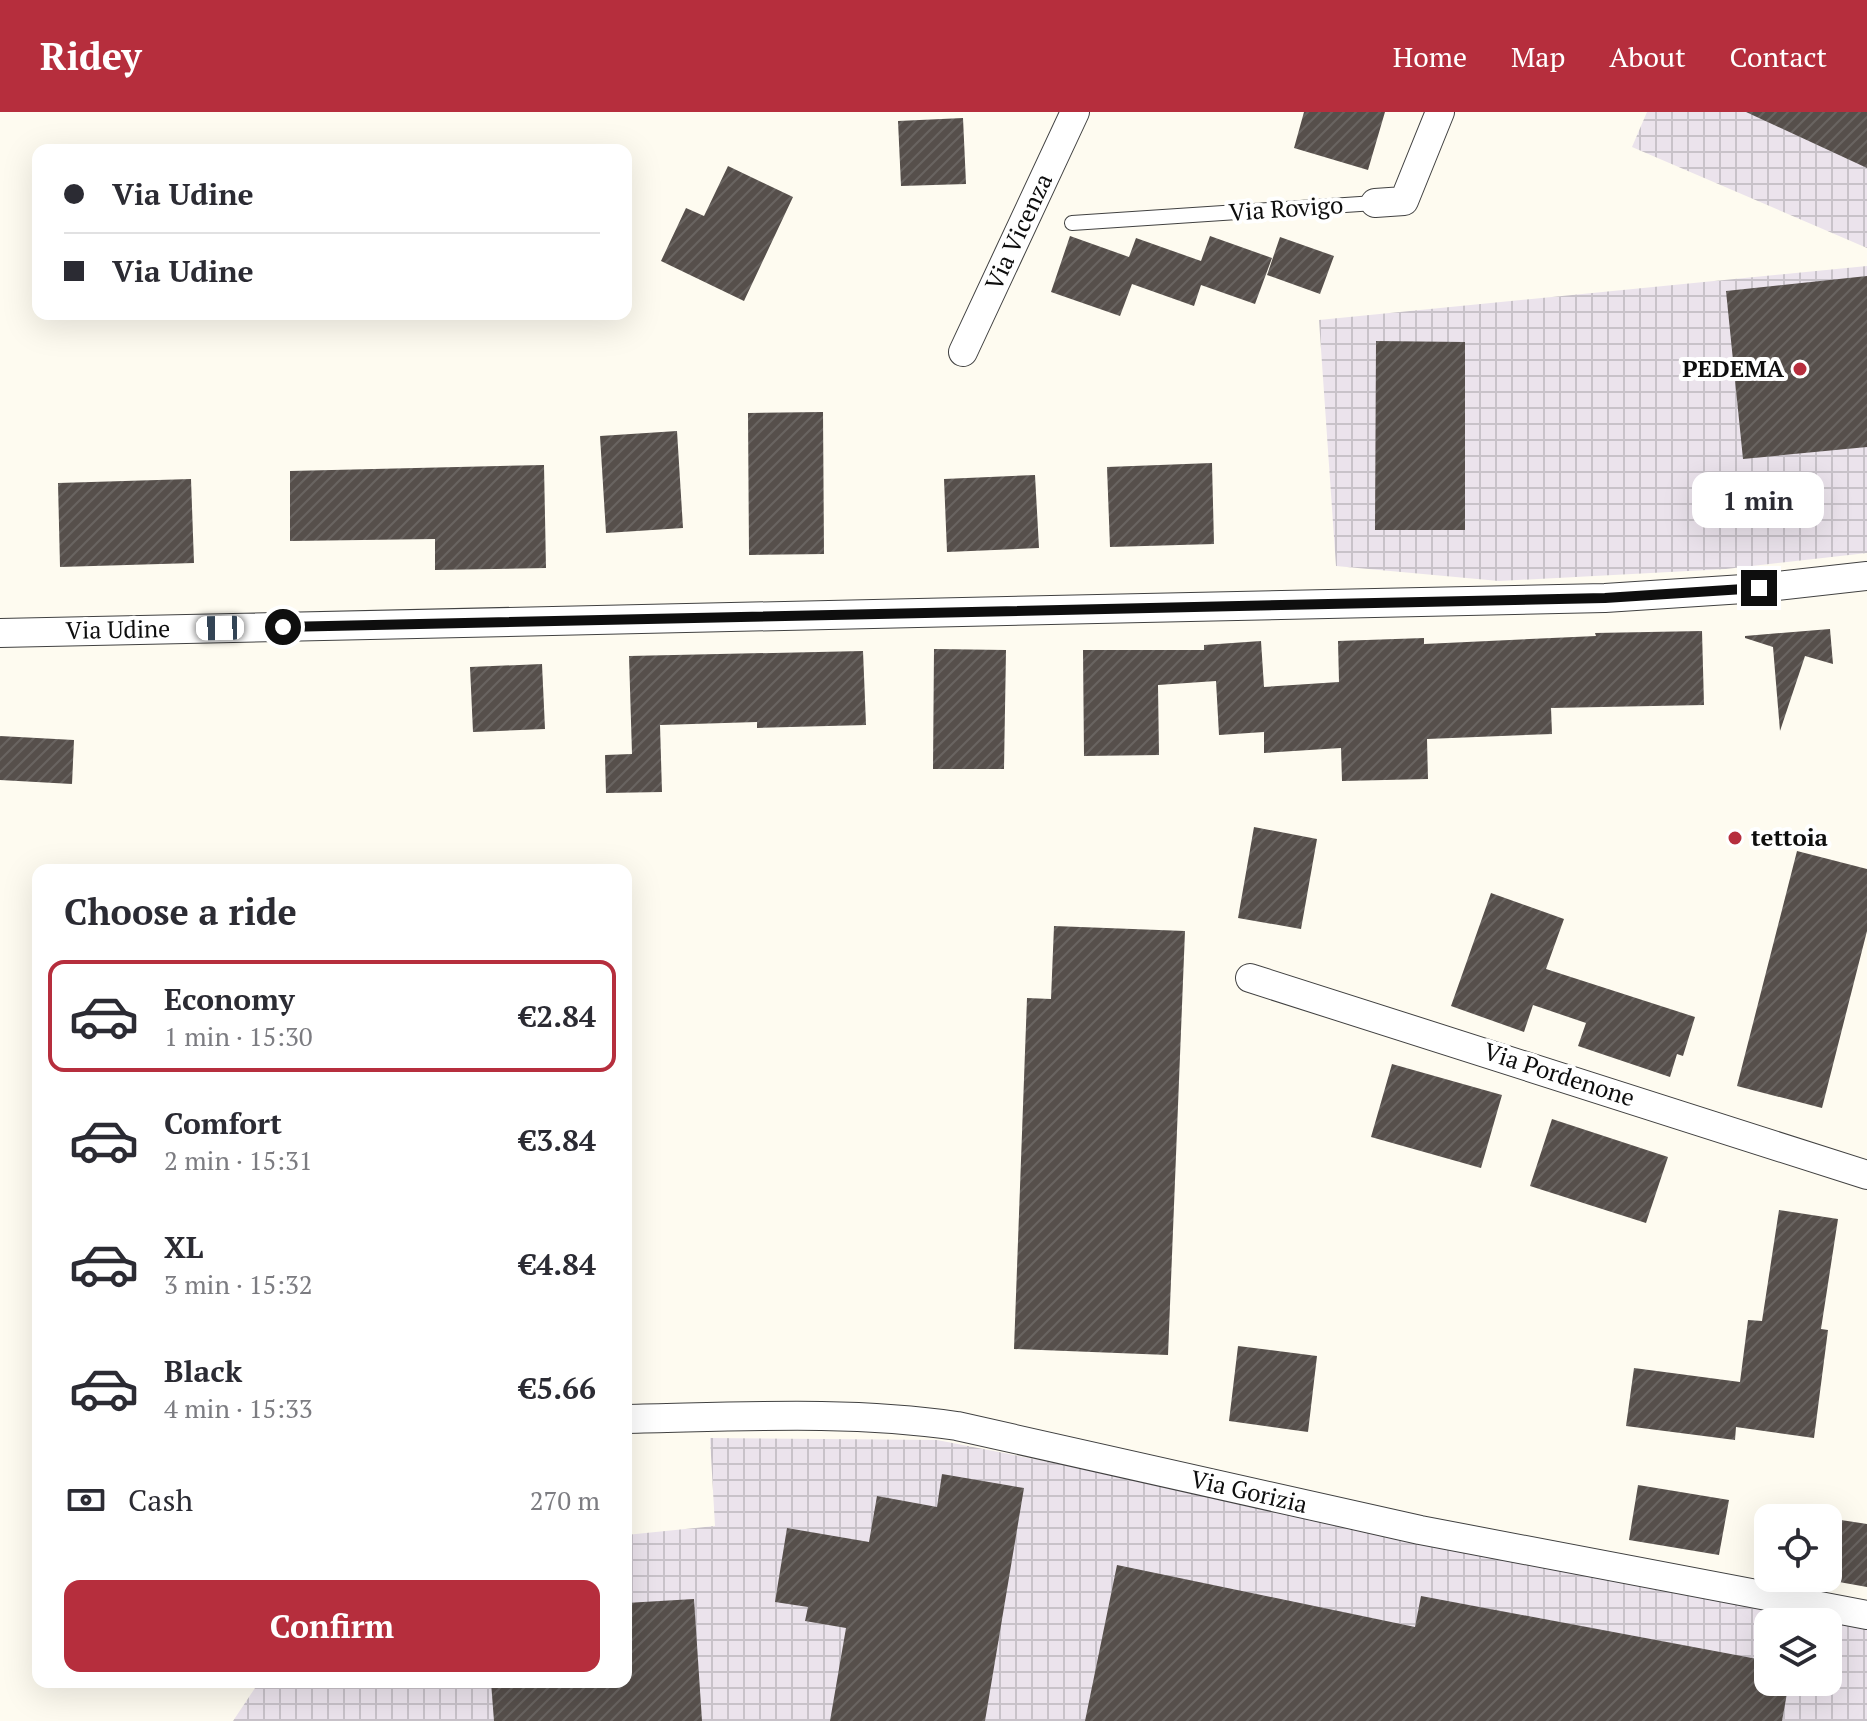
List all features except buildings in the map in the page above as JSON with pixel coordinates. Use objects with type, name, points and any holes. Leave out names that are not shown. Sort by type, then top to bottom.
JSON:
[{"type":"street","name":"Via Vicenza","points":[[963,352],[1075,112]]},
{"type":"street","name":"Via Rovigo","points":[[1375,203],[1404,201],[1440,112]]},
{"type":"street","name":"Via Udine","points":[[0,633],[1605,598],[1759,588],[1867,576]]},
{"type":"street","name":"Via Pordenone","points":[[1250,978],[1867,1175]]},
{"type":"street","name":"Via Gorizia","points":[[632,1419],[855,1415],[957,1426],[1420,1530],[1867,1615]]},
{"type":"lane","name":"Via Rovigo","points":[[1072,223],[1375,203]]},
{"type":"shaded area","points":[[1647,112],[1867,112],[1867,248],[1632,147]]},
{"type":"shaded area","points":[[1867,266],[1867,553],[1726,569],[1499,581],[1336,566],[1319,320]]},
{"type":"shaded area","points":[[710,1438],[937,1440],[1795,1608],[1754,1608],[1754,1696],[1842,1696],[1842,1617],[1867,1622],[1867,1721],[233,1721],[255,1688],[632,1688],[632,1534],[715,1526]]},
{"type":"place","name":"PEDEMA","points":[[1800,369]]},
{"type":"place","name":"tettoia","points":[[1735,838]]},
{"type":"route","points":[[283,627],[1605,598],[1759,588]]}]
